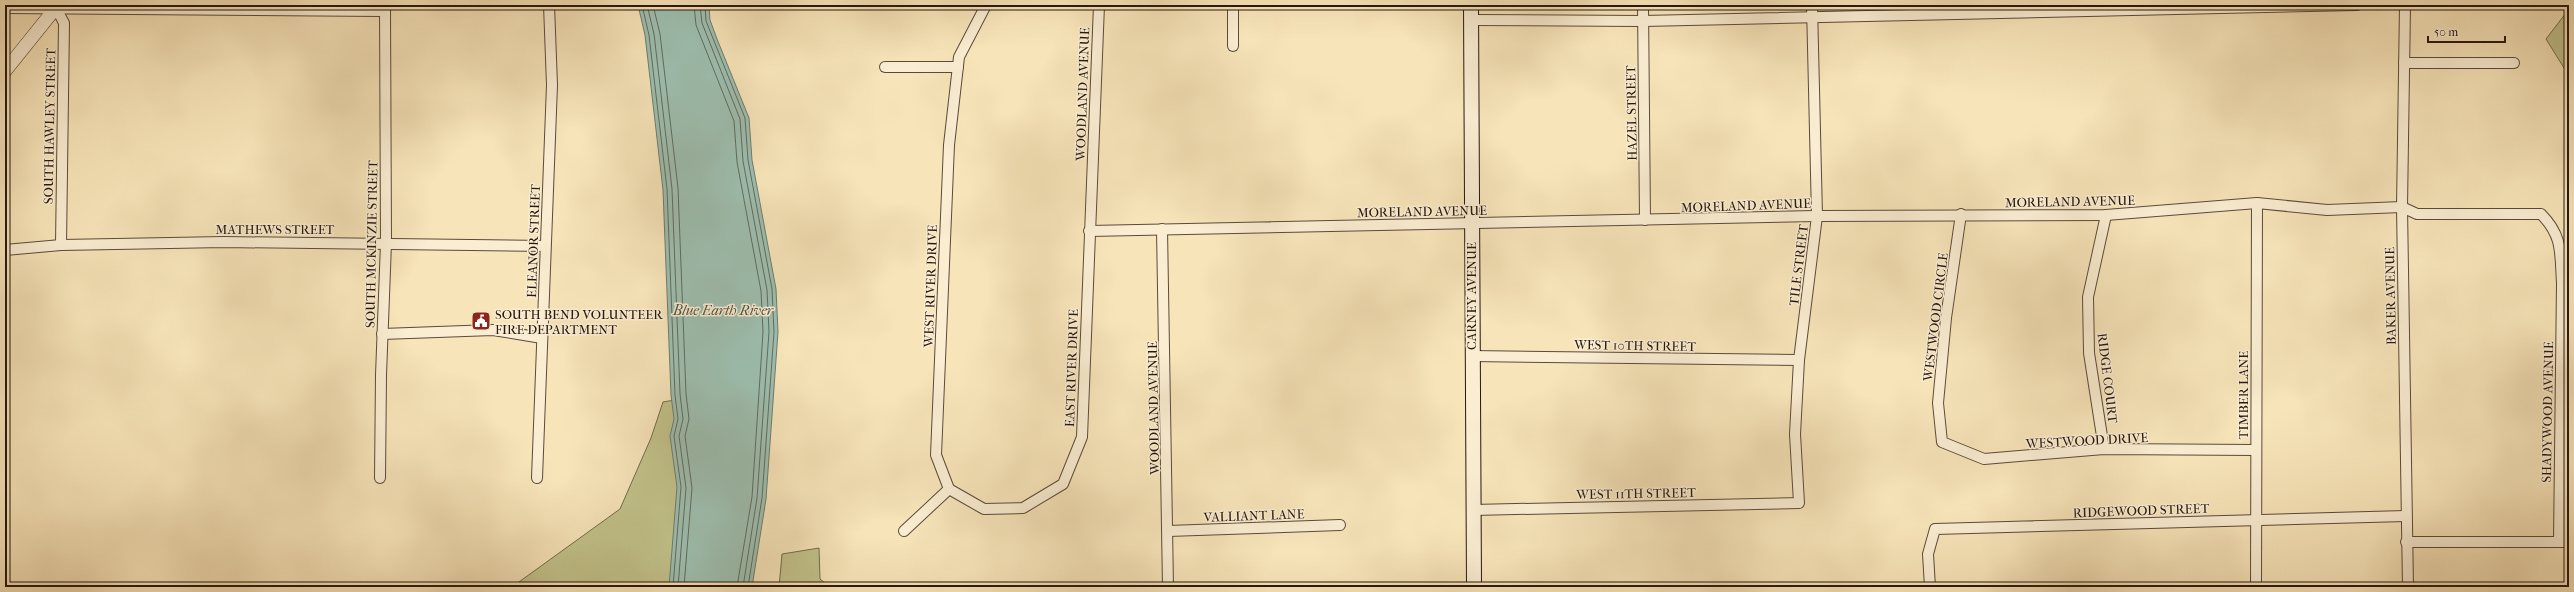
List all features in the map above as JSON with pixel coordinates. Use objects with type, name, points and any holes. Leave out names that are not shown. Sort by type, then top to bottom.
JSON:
[{"type":"main road","name":"CARNEY AVENUE","points":[[1471,5],[1471,356],[1474,587]]},
{"type":"street","name":"ELEANOR STREET","points":[[537,478],[544,246],[552,85],[549,5]]},
{"type":"street","name":"WEST RIVER DRIVE","points":[[949,489],[936,455],[949,145],[959,57],[986,5]]},
{"type":"street","name":"WOODLAND AVENUE","points":[[1089,231],[1099,5]]},
{"type":"street","points":[[1233,5],[1233,46]]},
{"type":"street","name":"HAZEL STREET","points":[[1643,5],[1645,220]]},
{"type":"street","name":"TILE STREET","points":[[1799,503],[1795,434],[1799,360],[1817,216],[1812,5]]},
{"type":"street","points":[[1471,20],[1643,20],[2357,5]]},
{"type":"street","name":"BAKER AVENUE","points":[[2405,5],[2402,207],[2406,542],[2408,587]]},
{"type":"street","points":[[5,71],[57,7]]},
{"type":"street","name":"SOUTH HAWLEY STREET","points":[[57,7],[64,23],[61,245]]},
{"type":"street","points":[[5,8],[384,8]]},
{"type":"street","name":"SOUTH MCKINZIE STREET","points":[[380,478],[382,334],[386,243],[384,8]]},
{"type":"street","points":[[2404,63],[2514,63]]},
{"type":"street","points":[[885,67],[958,67]]},
{"type":"street","name":"MORELAND AVENUE","points":[[1089,231],[1817,216],[1961,214],[2106,215],[2257,204],[2327,210],[2402,207]]},
{"type":"street","name":"TIMBER LANE","points":[[2256,587],[2257,204]]},
{"type":"street","name":"SHADYWOOD AVENUE","points":[[2402,207],[2417,214],[2541,214],[2557,233],[2565,283],[2564,542]]},
{"type":"street","name":"WESTWOOD CIRCLE","points":[[1940,423],[1938,403],[1945,326],[1961,214]]},
{"type":"street","name":"RIDGE COURT","points":[[2104,449],[2088,353],[2088,297],[2106,215]]},
{"type":"street","name":"WOODLAND AVENUE","points":[[1162,229],[1168,587]]},
{"type":"street","name":"EAST RIVER DRIVE","points":[[949,489],[984,509],[1023,508],[1063,484],[1082,437],[1089,231]]},
{"type":"street","name":"MATHEWS STREET","points":[[5,250],[61,245],[224,242],[544,246]]},
{"type":"street","points":[[382,334],[493,330],[542,338]]},
{"type":"street","name":"WEST 10TH STREET","points":[[1471,356],[1799,360]]},
{"type":"street","name":"WESTWOOD DRIVE","points":[[1940,423],[1942,442],[1984,459],[2104,449],[2256,450]]},
{"type":"street","points":[[904,531],[949,489]]},
{"type":"street","name":"WEST 11TH STREET","points":[[1473,510],[1799,503]]},
{"type":"street","name":"RIDGEWOOD STREET","points":[[1930,587],[1928,554],[1935,529],[2406,516]]},
{"type":"street","name":"VALLIANT LANE","points":[[1168,531],[1340,525]]},
{"type":"street","points":[[2406,542],[2564,542]]},
{"type":"green space","points":[[2569,9],[2569,76],[2546,39]]},
{"type":"green space","points":[[692,397],[692,587],[512,587],[620,509],[651,438],[663,402]]},
{"type":"green space","points":[[819,548],[820,579],[830,587],[779,587],[782,554]]},
{"type":"water","name":"Blue Earth River","points":[[638,5],[709,5],[710,20],[749,118],[752,160],[776,289],[778,332],[766,499],[752,587],[669,587],[677,487],[670,436],[674,419],[671,395],[663,190],[645,35]]},
{"type":"place","name":"SOUTH BEND VOLUNTEER FIRE DEPARTMENT","points":[[481,321]]}]
